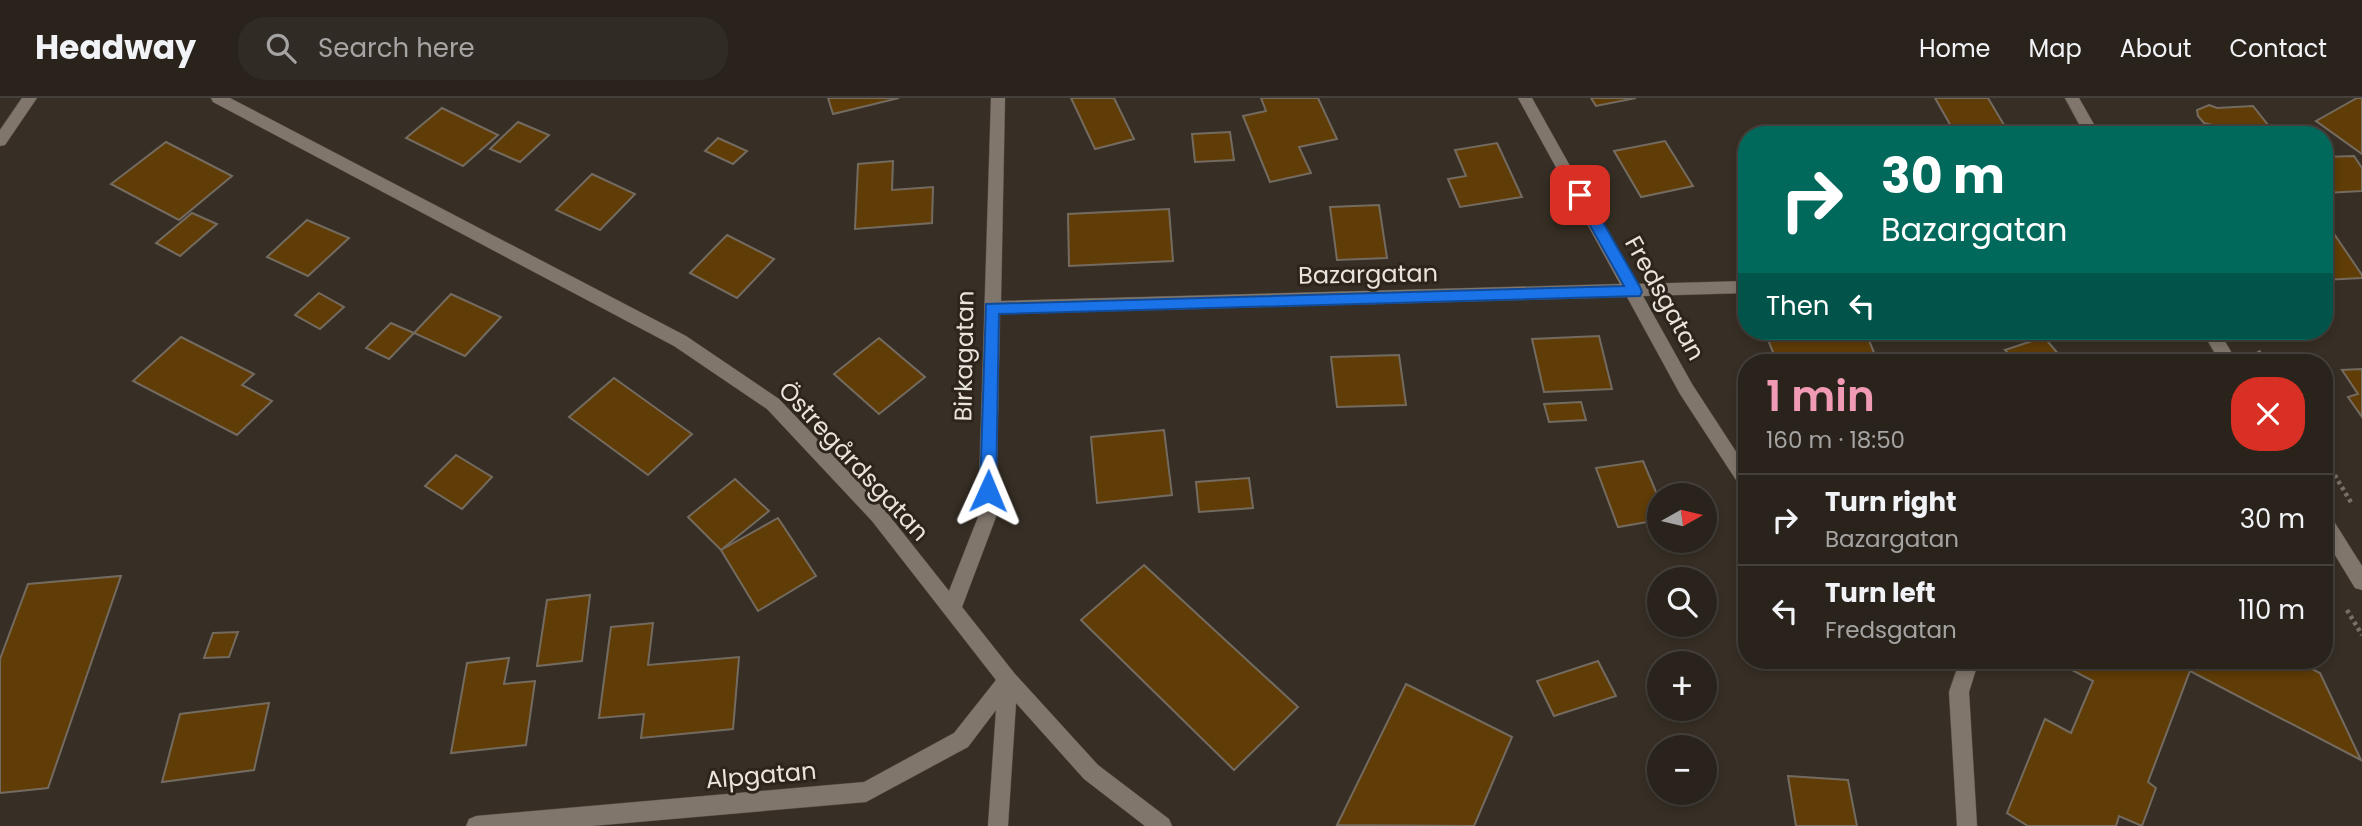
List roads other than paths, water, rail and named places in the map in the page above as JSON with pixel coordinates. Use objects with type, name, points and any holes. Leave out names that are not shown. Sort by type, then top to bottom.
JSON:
[{"type":"street","points":[[0,141],[30,98]]},
{"type":"street","name":"Östregårdsgatan","points":[[218,98],[680,341],[773,404],[878,515],[1008,680],[1091,772],[1162,826]]},
{"type":"street","name":"Birkagatan","points":[[952,608],[987,517],[998,98]]},
{"type":"street","name":"Fredsgatan","points":[[1525,98],[1686,389],[1738,469]]},
{"type":"street","points":[[2071,98],[2088,126]]},
{"type":"street","name":"Bazargatan","points":[[991,308],[1738,287]]},
{"type":"street","points":[[2333,535],[2362,582]]},
{"type":"street","points":[[1966,669],[1959,692],[1968,826]]},
{"type":"street","points":[[998,826],[1008,680]]},
{"type":"street","name":"Alpgatan","points":[[475,826],[866,792],[961,740],[1008,680]]}]
